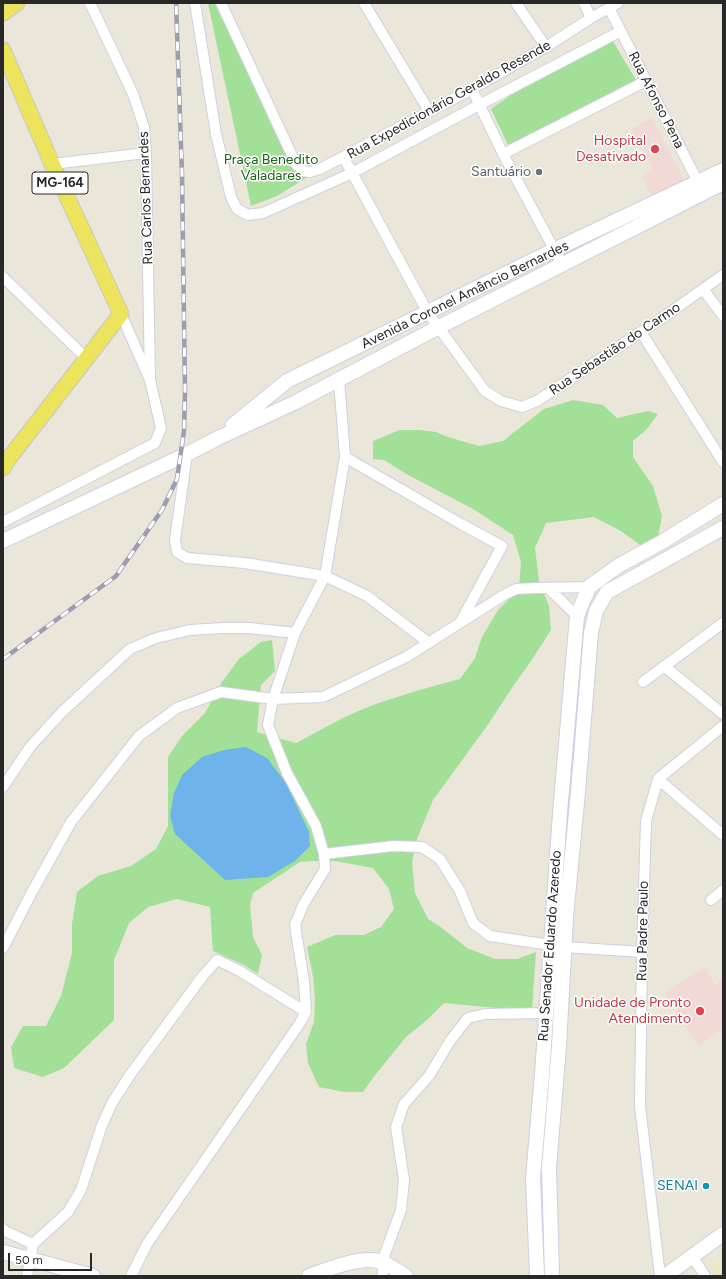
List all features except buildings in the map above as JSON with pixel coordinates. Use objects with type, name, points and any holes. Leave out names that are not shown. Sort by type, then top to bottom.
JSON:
[{"type":"main road","points":[[3,13],[17,3]]},
{"type":"main road","name":"MG-164","points":[[3,50],[52,164],[121,314]]},
{"type":"main road","points":[[5,459],[121,314]]},
{"type":"street","name":"Rua Carlos Bernardes","points":[[90,3],[133,94],[144,127],[146,154],[150,380]]},
{"type":"street","points":[[195,3],[216,134],[231,197],[237,209],[248,215],[263,213],[352,173],[479,104],[621,31]]},
{"type":"street","name":"Rua Expedicionário Geraldo Resende","points":[[221,3],[296,164],[303,171],[310,172],[320,170],[344,158],[472,89],[546,47],[613,5]]},
{"type":"street","points":[[364,3],[429,111]]},
{"type":"street","points":[[516,3],[546,47]]},
{"type":"street","points":[[584,3],[591,18]]},
{"type":"street","name":"Rua Afonso Pena","points":[[613,5],[621,31],[701,187]]},
{"type":"street","points":[[503,154],[646,81]]},
{"type":"street","points":[[472,89],[503,154],[562,264]]},
{"type":"street","points":[[52,164],[146,154]]},
{"type":"street","name":"Rua Sebastião do Carmo","points":[[344,158],[428,313],[486,391],[502,401],[522,407],[537,401],[642,332],[723,275]]},
{"type":"street","name":"Avenida Coronel Amâncio Bernardes","points":[[3,541],[296,402],[562,264],[723,174]]},
{"type":"street","name":"Avenida Coronel Amâncio Bernardes","points":[[218,438],[287,381],[554,250],[701,187]]},
{"type":"street","points":[[3,277],[86,358]]},
{"type":"street","points":[[703,289],[723,316]]},
{"type":"street","points":[[3,522],[155,443],[161,428],[150,380],[121,314]]},
{"type":"street","points":[[642,332],[723,462]]},
{"type":"street","points":[[131,1276],[147,1244],[306,1012],[304,982],[295,925],[303,905],[325,869],[324,854],[316,826],[287,773],[268,725],[273,699],[295,633],[325,576],[345,457],[339,380]]},
{"type":"street","points":[[187,454],[175,540],[178,552],[187,558],[245,563],[325,576],[367,596],[429,642]]},
{"type":"street","points":[[345,457],[502,546],[460,623]]},
{"type":"street","points":[[3,948],[71,822],[139,736],[177,708],[221,692],[273,699],[323,698],[406,657],[504,595],[516,590],[589,587],[618,566],[662,542],[723,504]]},
{"type":"street","name":"Rua Senador Eduardo Azeredo","points":[[552,1276],[549,1168],[559,1046],[564,948],[591,633],[596,611],[607,592],[723,528]]},
{"type":"street","name":"Rua Senador Eduardo Azeredo","points":[[537,1276],[533,1178],[560,805],[577,616],[589,587]]},
{"type":"street","points":[[548,588],[577,616]]},
{"type":"street","points":[[643,682],[723,623]]},
{"type":"street","points":[[3,788],[30,747],[61,714],[130,649],[156,638],[190,630],[249,628],[295,633]]},
{"type":"street","points":[[664,666],[723,714]]},
{"type":"street","points":[[723,726],[658,779],[723,835]]},
{"type":"street","name":"Rua Padre Paulo","points":[[658,779],[646,821],[642,952],[640,1106],[660,1276]]},
{"type":"street","points":[[324,854],[393,846],[422,847],[440,859],[460,891],[473,923],[490,936],[564,948],[642,952]]},
{"type":"street","points":[[711,900],[723,890]]},
{"type":"street","points":[[27,1276],[33,1244],[68,1212],[82,1190],[102,1125],[112,1103],[130,1075],[197,983],[217,960],[238,970],[306,1012]]},
{"type":"street","points":[[382,1269],[401,1210],[404,1180],[396,1127],[404,1104],[429,1076],[450,1042],[468,1018],[486,1014],[546,1013]]},
{"type":"street","points":[[538,1113],[553,1113]]},
{"type":"street","points":[[3,1229],[33,1244]]},
{"type":"street","points":[[665,1276],[723,1234]]},
{"type":"street","points":[[3,1252],[93,1276]]},
{"type":"street","points":[[692,1256],[705,1276]]},
{"type":"street","points":[[310,1276],[342,1264],[371,1260],[382,1269],[406,1276]]},
{"type":"shaded area","name":"Hospital Desativado","points":[[652,117],[684,180],[652,196],[641,176],[653,169],[631,129]]},
{"type":"shaded area","name":"Unidade de Pronto Atendimento","points":[[704,968],[716,985],[721,980],[723,984],[723,1029],[698,1045],[665,993]]},
{"type":"shaded area","points":[[723,1257],[723,1276],[716,1276],[710,1266]]},
{"type":"green space","name":"Praça Benedito Valadares","points":[[208,3],[222,3],[306,178],[277,196],[251,206]]},
{"type":"green space","points":[[608,33],[636,80],[508,145],[491,109],[544,72]]},
{"type":"green space","points":[[573,400],[603,405],[617,418],[648,411],[658,414],[646,430],[633,441],[633,457],[653,486],[662,516],[658,537],[642,546],[619,530],[594,517],[546,523],[535,548],[539,581],[549,606],[551,630],[487,726],[433,800],[417,839],[412,863],[415,893],[428,919],[467,948],[495,959],[517,959],[536,952],[532,1009],[507,1009],[444,1003],[428,1019],[406,1037],[363,1092],[344,1092],[319,1087],[308,1063],[306,1044],[314,1022],[315,999],[313,976],[307,947],[335,935],[364,935],[381,927],[394,909],[389,889],[373,868],[335,861],[300,862],[253,893],[250,905],[253,937],[262,955],[258,974],[242,964],[213,951],[210,907],[177,899],[148,907],[129,923],[114,960],[114,1020],[64,1068],[43,1077],[14,1068],[11,1047],[23,1026],[46,1026],[61,996],[72,953],[72,924],[77,892],[98,876],[131,866],[156,849],[168,826],[168,757],[182,736],[205,713],[222,682],[239,659],[261,642],[272,640],[275,671],[261,685],[257,732],[296,743],[345,717],[373,705],[402,695],[460,679],[475,658],[482,637],[498,610],[519,589],[521,562],[513,535],[473,509],[408,475],[384,460],[373,459],[373,441],[400,430],[420,430],[436,432],[479,446],[503,441],[544,409]]},
{"type":"water","points":[[246,747],[267,758],[286,783],[309,832],[310,846],[295,861],[268,877],[225,880],[175,834],[170,816],[174,793],[182,775],[202,757],[224,750]]},
{"type":"railway","points":[[3,659],[116,576],[162,510],[177,479],[184,431],[185,391],[182,174],[176,3]]},
{"type":"place","name":"Hospital Desativado","points":[[655,149]]},
{"type":"place","name":"Santuário","points":[[539,172]]},
{"type":"place","name":"Unidade de Pronto Atendimento","points":[[700,1011]]},
{"type":"place","name":"SENAI","points":[[706,1186]]}]
